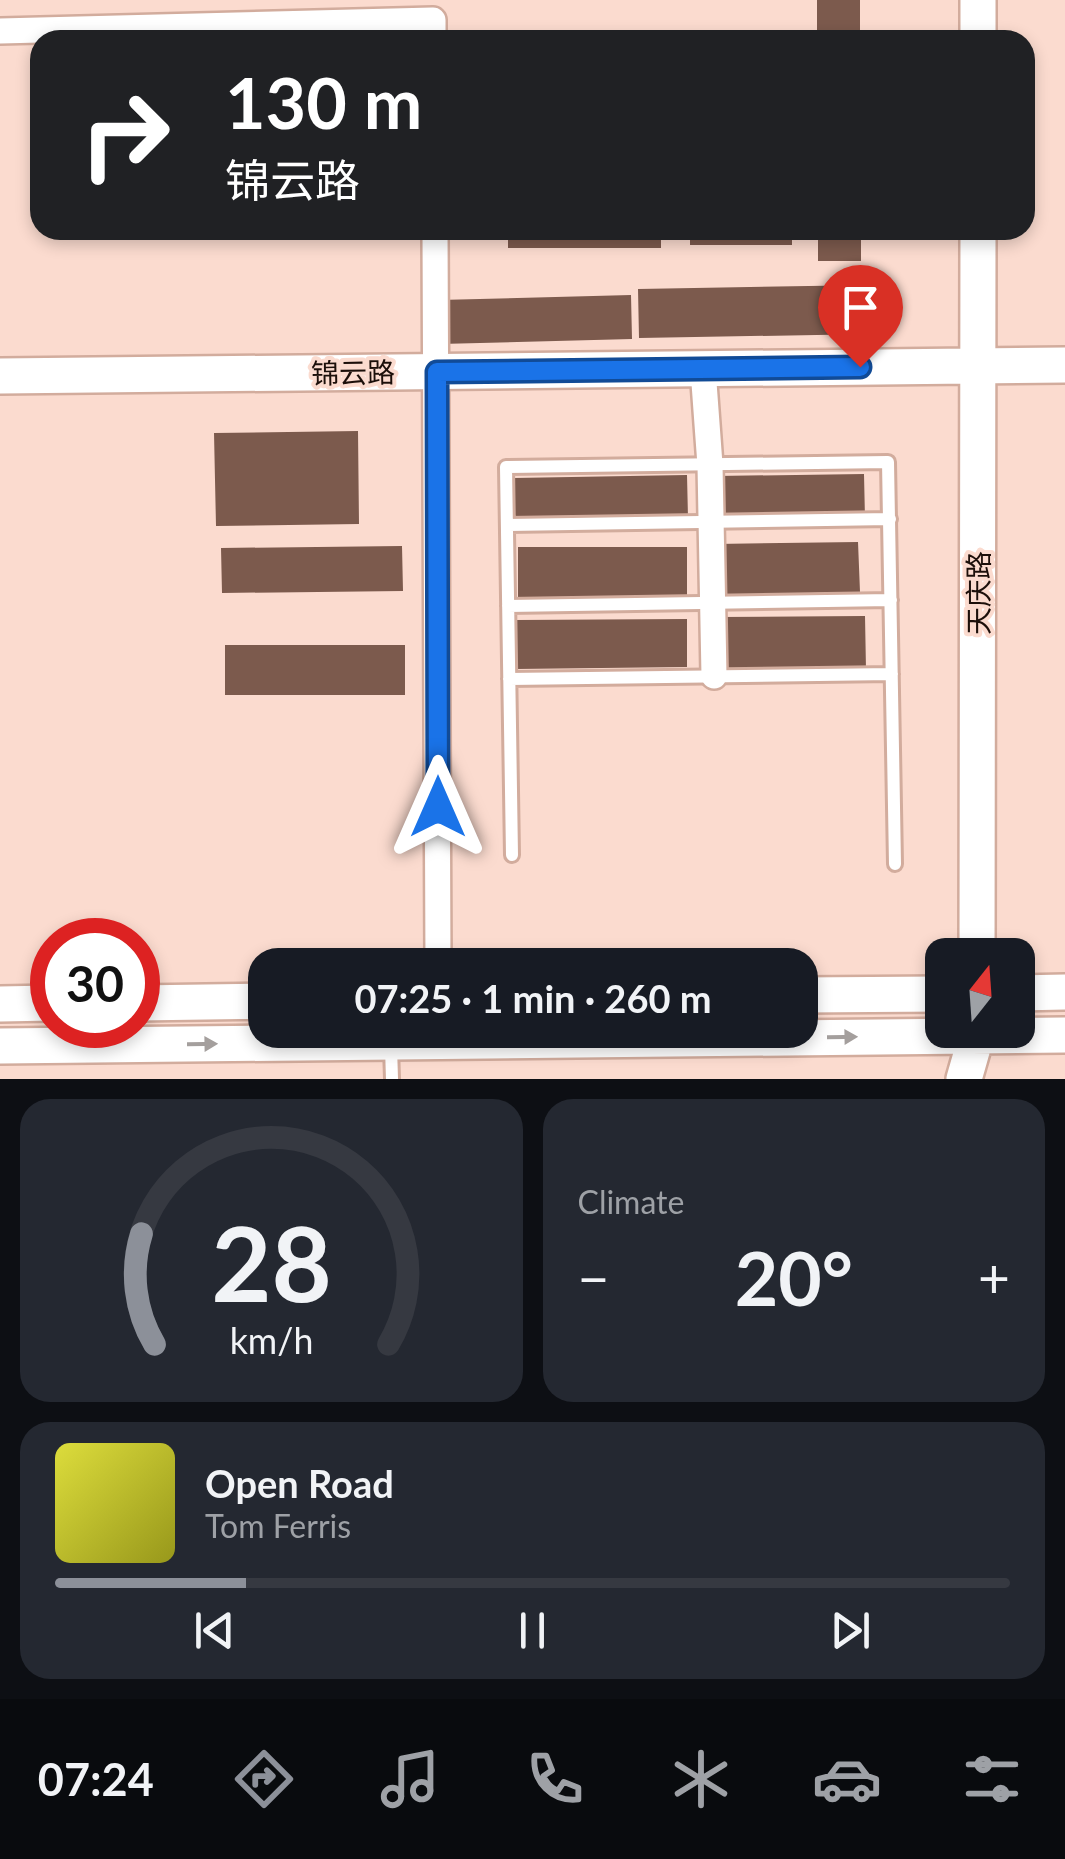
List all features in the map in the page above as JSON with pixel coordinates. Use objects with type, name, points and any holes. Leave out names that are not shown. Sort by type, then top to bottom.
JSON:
[{"type":"street","points":[[978,0],[978,30]]},
{"type":"street","points":[[39,30],[433,20],[433,30]]},
{"type":"street","points":[[0,31],[30,30]]},
{"type":"street","points":[[436,240],[438,948]]},
{"type":"street","name":"天庆路","points":[[977,938],[978,240]]},
{"type":"street","name":"锦云路","points":[[0,376],[1065,365]]},
{"type":"street","points":[[703,369],[710,464],[714,676]]},
{"type":"street","points":[[1035,993],[1065,992]]},
{"type":"street","points":[[818,995],[925,994]]},
{"type":"street","points":[[160,1002],[248,1001]]},
{"type":"street","points":[[0,1004],[30,1004]]},
{"type":"street","points":[[818,1035],[925,1034]]},
{"type":"street","points":[[1035,1034],[1065,1035]]},
{"type":"street","points":[[0,1046],[248,1043]]},
{"type":"street","points":[[964,1079],[973,1048]]},
{"type":"lane","points":[[512,856],[506,468],[888,462],[895,864]]},
{"type":"lane","points":[[506,524],[890,519]]},
{"type":"lane","points":[[508,606],[891,600]]},
{"type":"lane","points":[[509,679],[892,674]]},
{"type":"lane","points":[[391,1048],[392,1079]]},
{"type":"building","points":[[817,0],[860,0],[860,30],[817,30]]},
{"type":"building","points":[[508,240],[661,240],[661,248],[508,248]]},
{"type":"building","points":[[690,240],[792,240],[792,245],[690,245]]},
{"type":"building","points":[[818,240],[861,240],[861,261],[818,261]]},
{"type":"building","points":[[871,285],[872,334],[639,338],[638,289]]},
{"type":"building","points":[[631,295],[632,339],[440,344],[439,300]]},
{"type":"building","points":[[358,431],[359,524],[216,526],[214,433]]},
{"type":"building","points":[[864,474],[865,519],[716,521],[716,476]]},
{"type":"building","points":[[687,475],[688,518],[515,521],[514,478]]},
{"type":"building","points":[[858,542],[860,592],[716,595],[715,544]]},
{"type":"building","points":[[402,546],[403,591],[222,593],[221,548]]},
{"type":"building","points":[[518,547],[687,547],[687,598],[518,598]]},
{"type":"building","points":[[865,616],[866,670],[721,671],[720,617]]},
{"type":"building","points":[[687,619],[687,667],[516,669],[516,620]]},
{"type":"building","points":[[225,645],[405,645],[405,695],[225,695]]},
{"type":"route","points":[[438,807],[437,372],[860,367]]}]
